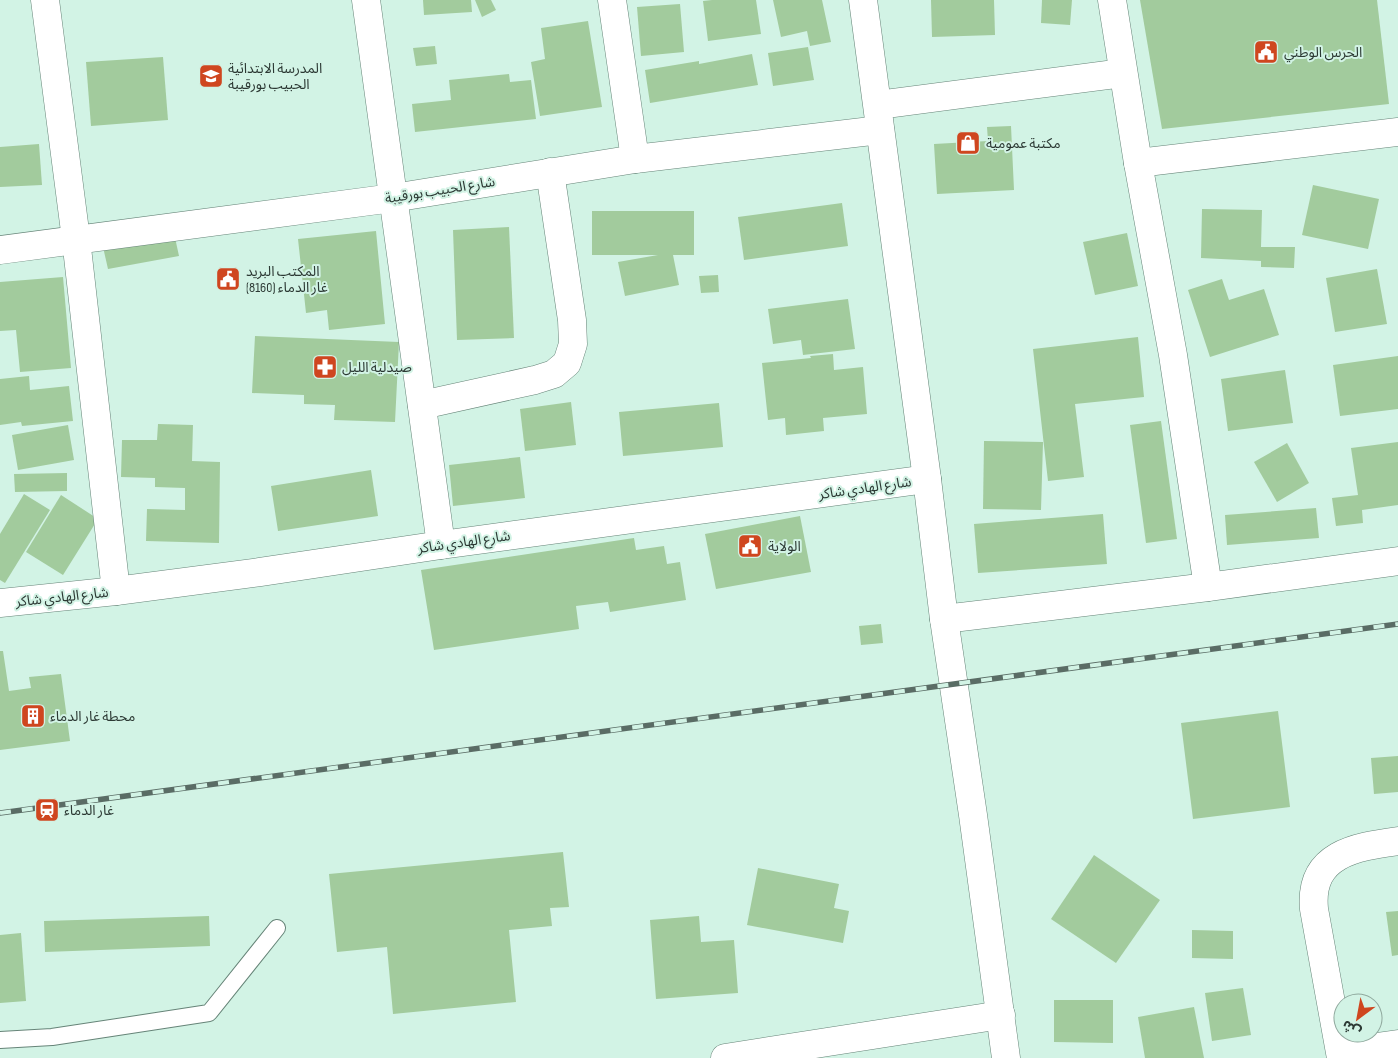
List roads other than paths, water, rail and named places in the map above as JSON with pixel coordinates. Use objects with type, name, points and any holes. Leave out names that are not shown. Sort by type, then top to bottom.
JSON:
[{"type":"street","points":[[44,0],[76,239],[116,591]]},
{"type":"street","points":[[366,0],[441,544]]},
{"type":"street","points":[[612,0],[636,159]]},
{"type":"street","points":[[863,0],[944,619],[974,815],[1006,1058]]},
{"type":"street","points":[[1112,0],[1138,163],[1173,355],[1208,587]]},
{"type":"street","name":"شارع الحبيب بورقيبة","points":[[0,250],[392,198],[879,118],[1123,73]]},
{"type":"street","points":[[1138,163],[1398,132]]},
{"type":"street","points":[[422,405],[535,380],[554,374],[567,363],[573,344],[572,320],[550,172]]},
{"type":"street","name":"شارع الهادي شاكر","points":[[0,603],[116,591],[260,572],[441,544],[927,479]]},
{"type":"street","points":[[944,619],[1208,587],[1398,561]]},
{"type":"street","points":[[1398,841],[1371,845],[1350,851],[1338,857],[1319,874],[1314,886],[1313,896],[1341,1055],[1398,1044]]},
{"type":"street","points":[[725,1058],[1001,1015]]},
{"type":"lane","points":[[0,1040],[52,1037],[209,1013],[277,928]]},
{"type":"railway","points":[[0,813],[1398,624]]},
{"type":"place","name":"الحرس الوطني","points":[[1266,52]]},
{"type":"place","name":"المدرسة الابتدائية الحبيب بورقيبة","points":[[211,76]]},
{"type":"place","name":"مكتبة عمومية","points":[[968,143]]},
{"type":"place","name":"المكتب البريد غار الدماء (8160)","points":[[228,279]]},
{"type":"place","name":"صيدلية الليل","points":[[325,367]]},
{"type":"place","name":"الولاية","points":[[750,546]]},
{"type":"place","name":"محطة غار الدماء","points":[[33,716]]},
{"type":"place","name":"غار الدماء","points":[[47,810]]}]
